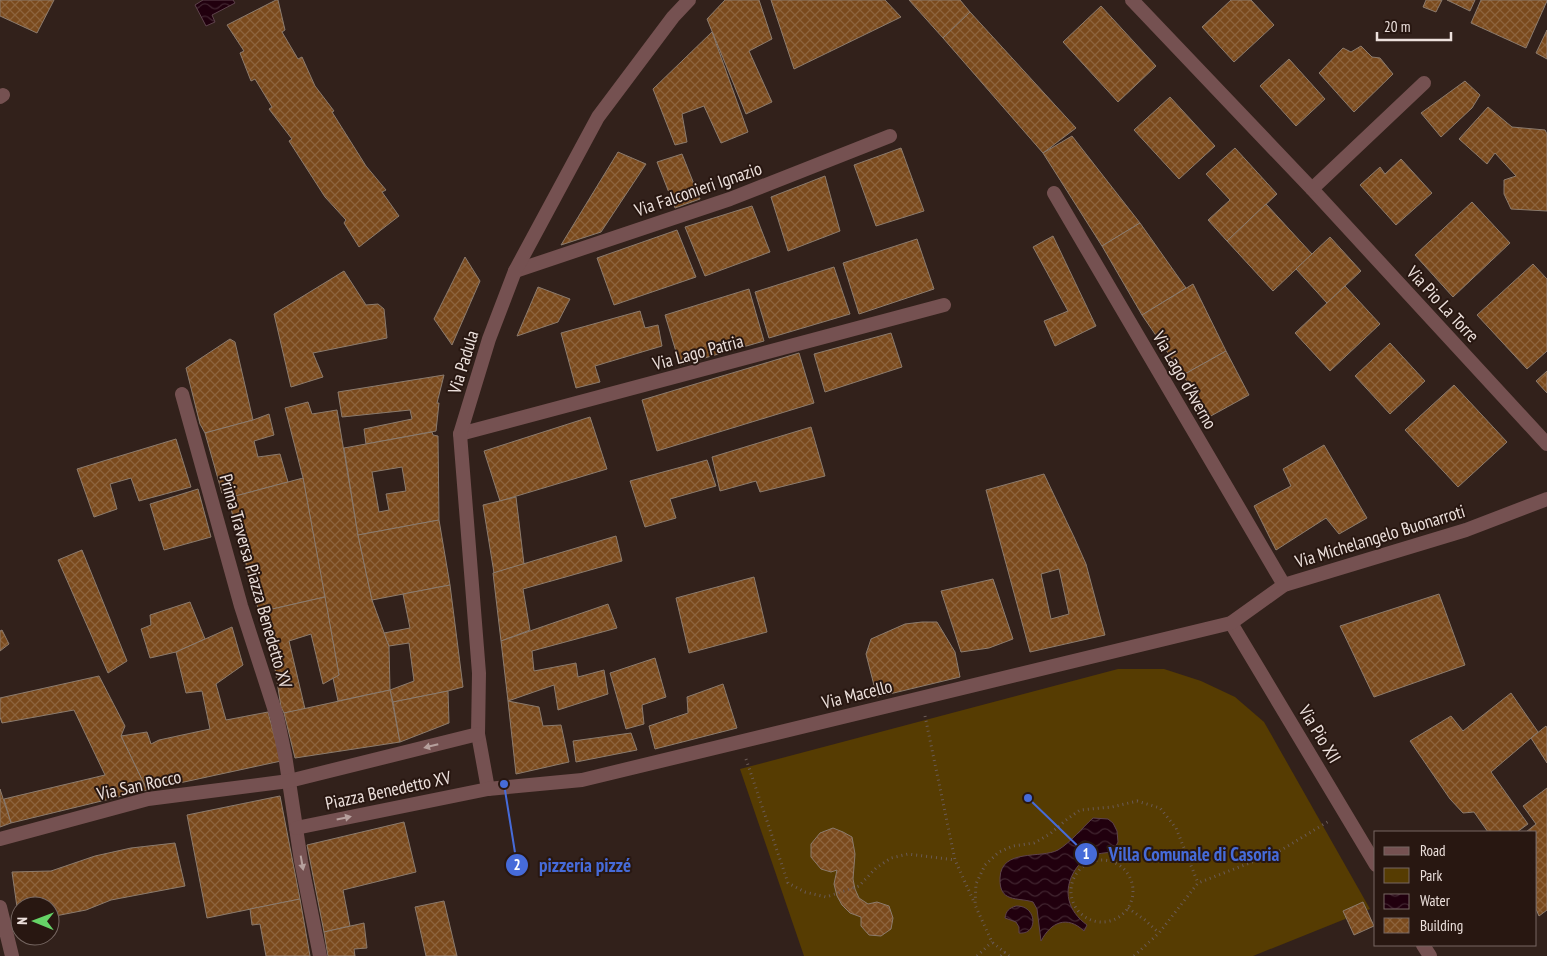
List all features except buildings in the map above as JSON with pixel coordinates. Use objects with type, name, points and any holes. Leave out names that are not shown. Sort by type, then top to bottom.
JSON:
[{"type":"street","name":"Via Padula","points":[[488,789],[478,734],[479,673],[460,434],[489,339],[515,271],[598,117],[673,17],[688,0]]},
{"type":"street","name":"Via Pio La Torre","points":[[1132,0],[1312,189],[1547,444]]},
{"type":"street","points":[[1312,189],[1424,83]]},
{"type":"street","name":"Via Falconieri Ignazio","points":[[515,271],[730,199],[890,136]]},
{"type":"street","name":"Via Lago d'Averno","points":[[1054,193],[1284,585]]},
{"type":"street","name":"Via Lago Patria","points":[[460,434],[944,305]]},
{"type":"street","name":"Prima Traversa Piazza Benedetto XV","points":[[182,394],[241,606],[277,718],[286,755],[296,828],[320,956]]},
{"type":"street","name":"Via Michelangelo Buonarroti","points":[[1231,623],[1284,585],[1466,530],[1547,499]]},
{"type":"street","name":"Via Macello","points":[[488,789],[582,780],[1231,623]]},
{"type":"street","name":"Via Pio XII","points":[[1231,623],[1374,862]]},
{"type":"street","name":"Piazza Benedetto XV","points":[[289,781],[478,734]]},
{"type":"street","name":"Via San Rocco","points":[[0,839],[148,799],[289,781]]},
{"type":"street","name":"Piazza Benedetto XV","points":[[296,828],[488,789]]},
{"type":"street","points":[[0,907],[12,956]]},
{"type":"path","points":[[921,698],[956,860],[992,942],[1009,956]]},
{"type":"path","points":[[740,742],[788,883],[797,888],[826,897],[859,886],[876,868],[891,858],[908,854],[956,860]]},
{"type":"path","points":[[975,905],[976,884],[985,865],[998,852],[1014,846],[1034,843],[1050,834],[1080,810],[1112,807],[1137,801],[1160,808],[1176,828],[1198,883]]},
{"type":"path","points":[[1134,956],[1159,933],[1198,883],[1278,852],[1323,826],[1343,810]]},
{"type":"path","points":[[1095,860],[1106,860],[1116,863],[1125,869],[1133,888],[1132,899],[1128,908],[1121,916],[1112,920],[1092,921],[1076,909],[1070,890],[1072,880],[1085,864],[1095,860]]},
{"type":"path","points":[[1128,908],[1159,933]]},
{"type":"path","points":[[977,956],[992,942]]},
{"type":"path","points":[[1001,956],[1005,952]]},
{"type":"green space","points":[[1118,669],[1164,669],[1201,681],[1235,697],[1264,722],[1370,909],[1253,956],[804,956],[740,769]]},
{"type":"water","points":[[203,0],[233,0],[235,3],[212,15],[215,22],[206,26],[195,5]]},
{"type":"water","points":[[1093,818],[1108,819],[1113,823],[1117,831],[1118,842],[1113,852],[1101,853],[1084,860],[1071,878],[1068,893],[1071,907],[1087,925],[1084,931],[1072,923],[1060,923],[1050,929],[1041,941],[1037,909],[1033,902],[1010,898],[1002,892],[1000,878],[1002,869],[1007,862],[1014,858],[1051,853],[1058,850]]},
{"type":"water","points":[[1016,906],[1028,910],[1033,920],[1030,929],[1025,932],[1019,933],[1019,927],[1016,922],[1005,918],[1008,910]]},
{"type":"place","name":"pizzeria pizzé","points":[[504,784]]},
{"type":"place","name":"Villa Comunale di Casoria","points":[[1028,798]]}]
